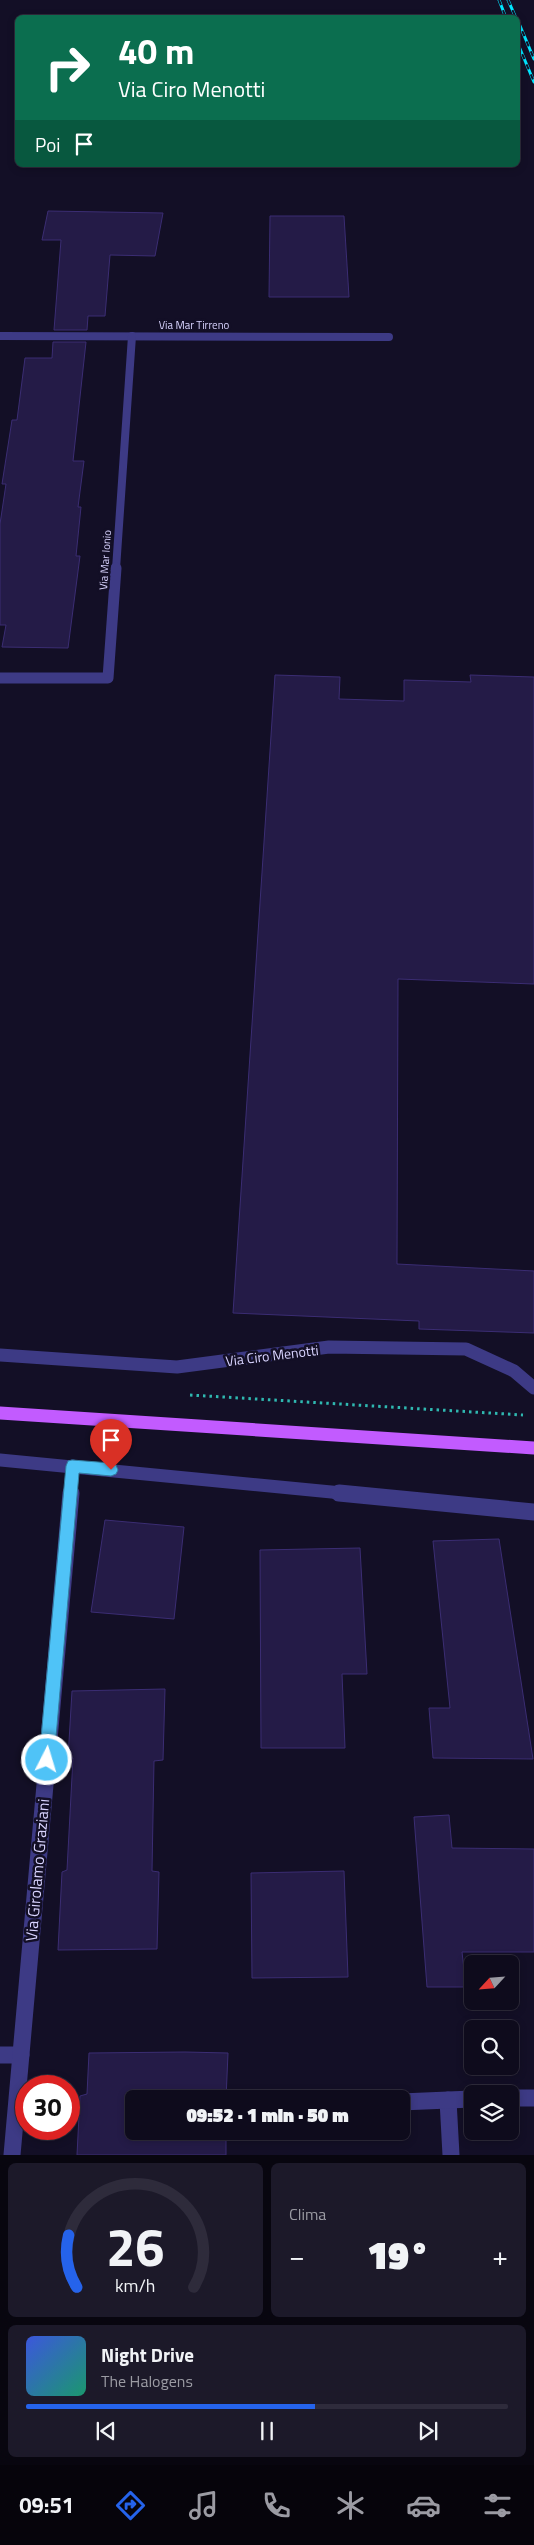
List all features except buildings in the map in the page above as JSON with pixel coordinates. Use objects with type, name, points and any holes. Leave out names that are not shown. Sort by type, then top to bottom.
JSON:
[{"type":"main road","points":[[0,1413],[534,1448]]},
{"type":"street","name":"Via Mar Tirreno","points":[[0,336],[389,337]]},
{"type":"street","name":"Via Mar Ionio","points":[[0,678],[108,678],[132,336]]},
{"type":"street","name":"Via Ciro Menotti","points":[[0,1355],[177,1367],[329,1347],[466,1350],[514,1371],[534,1388]]},
{"type":"street","points":[[0,1460],[534,1512]]},
{"type":"street","name":"Via Girolamo Graziani","points":[[12,2155],[72,1466]]},
{"type":"street","points":[[0,2055],[21,2055]]},
{"type":"street","points":[[519,2098],[534,2098]]},
{"type":"street","points":[[410,2102],[464,2099]]},
{"type":"street","points":[[448,2100],[451,2155]]},
{"type":"path","points":[[182,1394],[526,1415]]},
{"type":"railway","points":[[499,0],[505,15]]},
{"type":"railway","points":[[508,0],[515,15]]},
{"type":"railway","points":[[520,26],[534,59]]},
{"type":"railway","points":[[520,49],[534,82]]},
{"type":"route","points":[[47,1760],[72,1466],[111,1470]]}]
